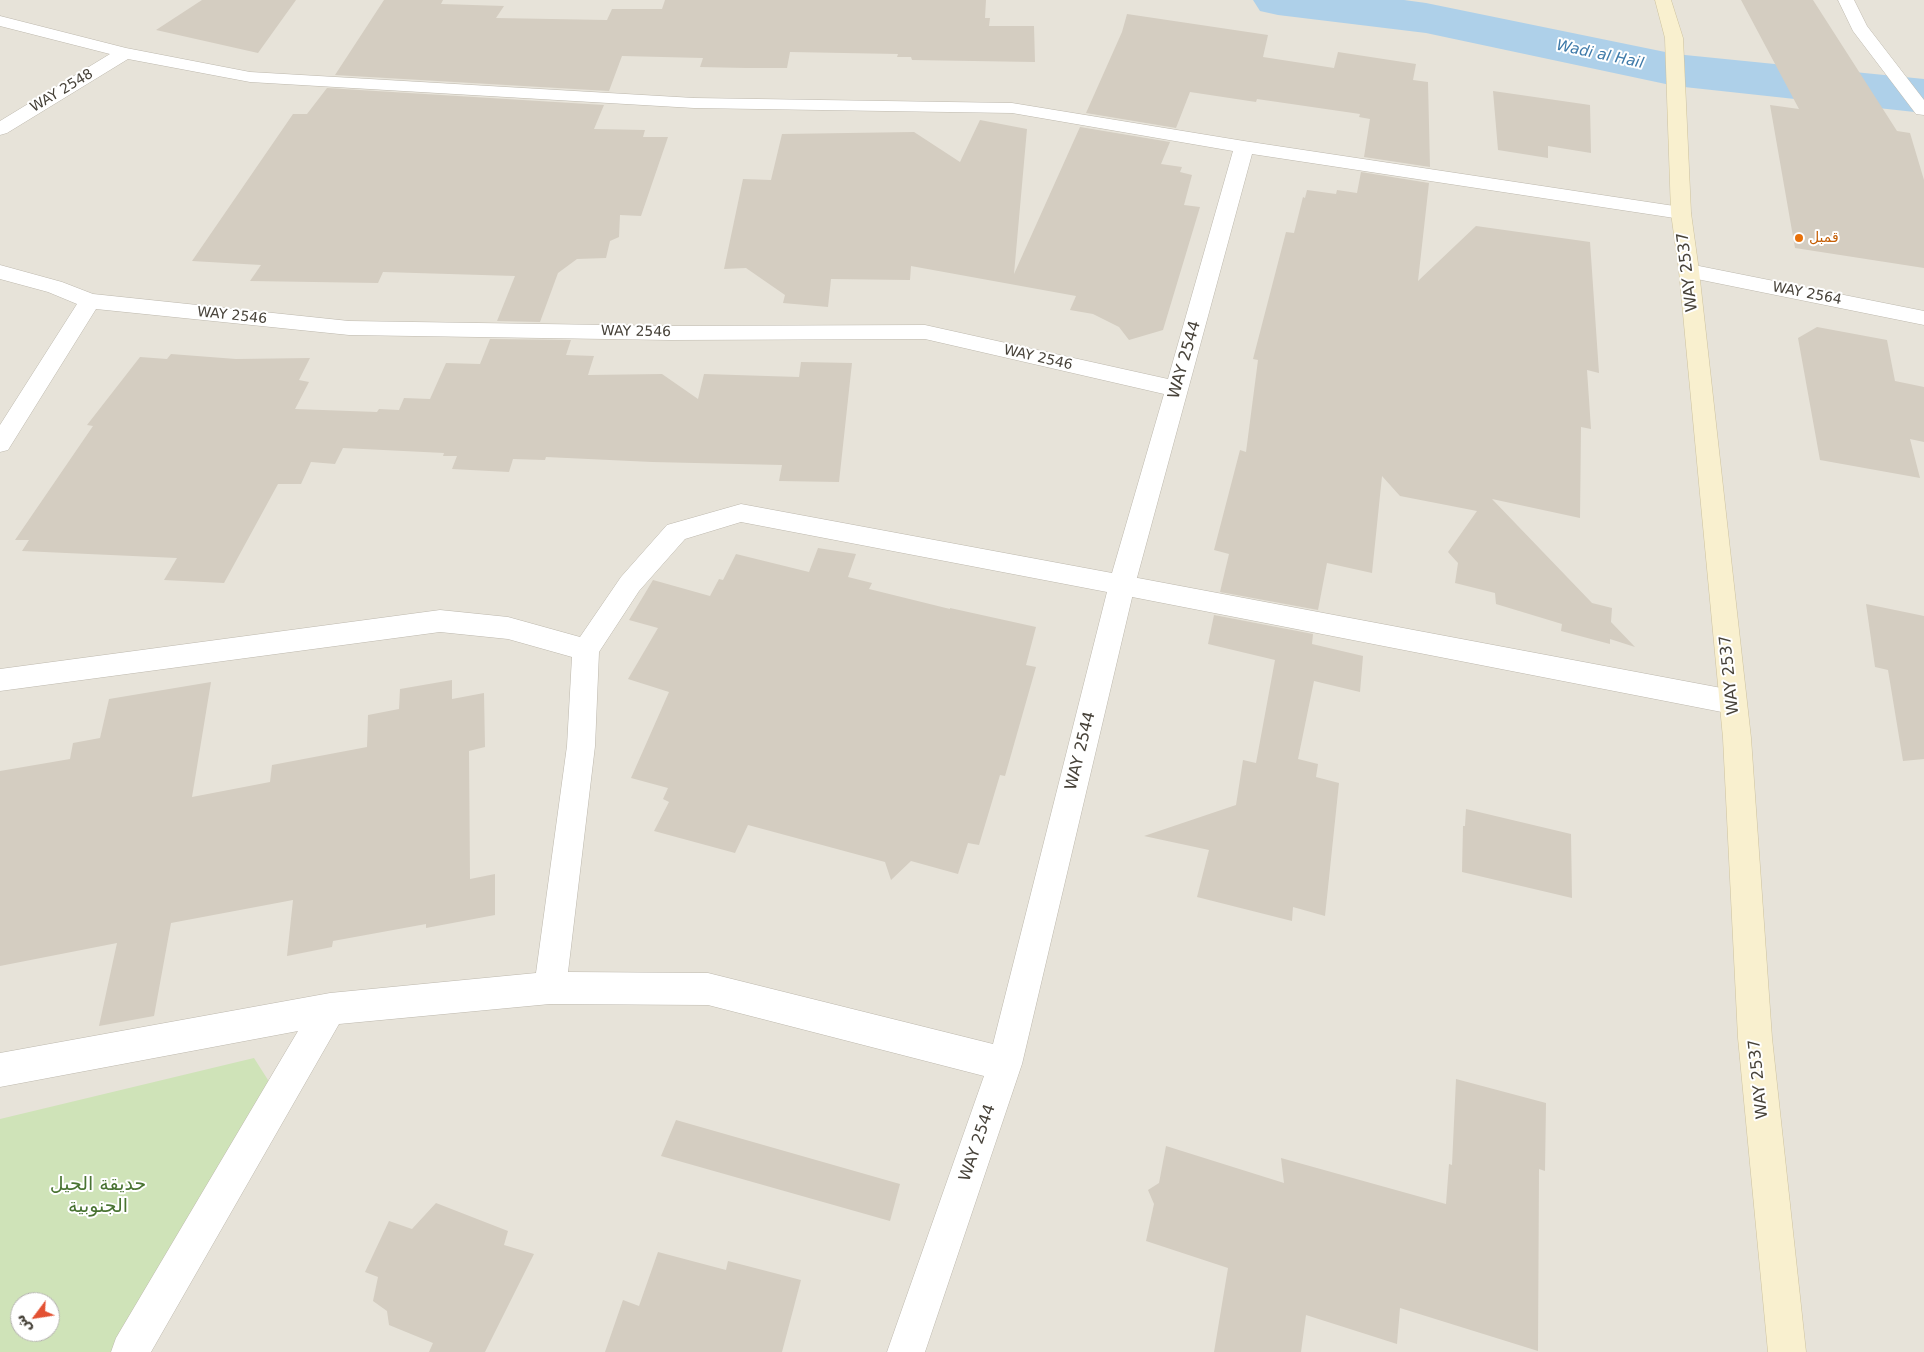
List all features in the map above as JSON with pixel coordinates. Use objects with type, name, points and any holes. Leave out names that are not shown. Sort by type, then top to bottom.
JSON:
[{"type":"street","name":"WAY 2537","points":[[1663,0],[1674,38],[1681,212],[1689,271],[1736,738],[1755,1038],[1787,1352]]},
{"type":"street","points":[[1846,0],[1859,27],[1922,110]]},
{"type":"street","points":[[0,21],[125,53],[260,78],[694,103],[1012,108],[1244,147],[1681,212]]},
{"type":"street","name":"WAY 2548","points":[[0,129],[125,53]]},
{"type":"street","name":"WAY 2544","points":[[906,1352],[1005,1064],[1122,585],[1244,147]]},
{"type":"street","name":"WAY 2564","points":[[1689,271],[1924,318]]},
{"type":"street","name":"WAY 2546","points":[[0,272],[55,287],[90,301],[349,328],[672,333],[926,332],[1177,389]]},
{"type":"street","points":[[0,444],[90,301]]},
{"type":"street","points":[[550,988],[581,746],[586,650],[630,584],[676,532],[741,513],[1732,702]]},
{"type":"street","points":[[0,680],[440,621],[508,628],[586,650]]},
{"type":"street","points":[[0,1070],[330,1009],[550,988],[708,989],[1005,1064]]},
{"type":"street","points":[[130,1352],[330,1009]]},
{"type":"shaded area","points":[[0,0],[1924,0],[1924,1352],[0,1352]]},
{"type":"green space","name":"حديقة الحيل الجنوبية","points":[[254,1058],[275,1091],[117,1352],[0,1352],[0,1119]]},
{"type":"building","points":[[202,0],[296,0],[258,53],[156,30]]},
{"type":"building","points":[[384,0],[443,0],[441,4],[504,6],[496,18],[607,20],[612,9],[662,9],[665,0],[986,0],[985,18],[990,18],[989,26],[1034,26],[1035,62],[912,60],[911,57],[897,57],[898,54],[790,52],[787,68],[746,68],[700,67],[703,58],[622,56],[609,91],[335,75]]},
{"type":"building","points":[[1741,0],[1813,0],[1897,131],[1910,133],[1924,180],[1924,268],[1795,248],[1770,105],[1799,109]]},
{"type":"building","points":[[1127,14],[1268,35],[1263,57],[1334,68],[1338,52],[1416,64],[1413,80],[1428,82],[1430,167],[1364,157],[1370,119],[1359,117],[1360,114],[1257,99],[1256,102],[1190,92],[1176,128],[1086,113],[1122,32]]},
{"type":"building","points":[[327,88],[604,105],[594,129],[645,130],[643,137],[668,137],[641,216],[620,215],[619,237],[610,241],[606,258],[577,259],[558,273],[540,322],[497,321],[515,276],[383,272],[378,283],[250,281],[261,265],[192,261],[293,114],[307,114]]},
{"type":"building","points":[[1493,91],[1590,105],[1591,153],[1548,146],[1548,158],[1498,150]]},
{"type":"building","points":[[980,120],[1027,129],[1014,274],[1080,127],[1170,142],[1161,164],[1182,167],[1180,172],[1192,175],[1184,205],[1200,207],[1163,330],[1129,340],[1119,327],[1093,314],[1070,310],[1076,296],[911,266],[910,280],[831,279],[828,307],[783,303],[785,295],[746,268],[724,269],[743,179],[771,180],[782,134],[914,132],[960,162]]},
{"type":"building","points":[[1361,172],[1429,183],[1418,281],[1476,226],[1590,242],[1599,373],[1587,370],[1591,429],[1581,427],[1580,518],[1492,499],[1592,603],[1612,608],[1611,622],[1635,647],[1610,639],[1610,644],[1561,631],[1562,624],[1496,604],[1495,593],[1455,583],[1458,563],[1448,552],[1477,511],[1400,496],[1382,476],[1372,573],[1327,563],[1318,610],[1220,592],[1229,554],[1214,550],[1240,450],[1246,452],[1258,360],[1253,359],[1286,232],[1294,233],[1303,197],[1305,198],[1307,190],[1336,194],[1337,190],[1357,193]]},
{"type":"building","points":[[1817,327],[1887,340],[1895,381],[1924,387],[1924,442],[1910,439],[1920,478],[1820,460],[1798,338]]},
{"type":"building","points":[[490,339],[571,340],[566,355],[594,356],[588,375],[662,374],[698,399],[704,374],[799,377],[801,362],[852,363],[839,482],[779,481],[782,465],[546,457],[545,460],[513,459],[509,472],[452,469],[457,456],[443,456],[444,453],[343,448],[335,464],[311,462],[301,484],[278,484],[224,583],[164,580],[177,558],[22,551],[29,540],[15,540],[93,426],[87,425],[140,357],[167,359],[171,354],[236,359],[310,358],[299,380],[309,382],[295,409],[377,412],[379,409],[399,410],[404,398],[430,399],[446,363],[480,364]]},
{"type":"building","points":[[818,548],[856,554],[848,577],[872,583],[869,589],[950,609],[1036,627],[1026,665],[1036,667],[1005,776],[1000,775],[979,845],[968,843],[958,874],[911,861],[891,880],[885,862],[748,825],[735,853],[654,831],[669,802],[663,799],[668,788],[631,778],[669,692],[628,679],[658,628],[629,620],[653,580],[710,596],[719,579],[723,580],[736,554],[809,572]]},
{"type":"building","points":[[1866,604],[1924,616],[1924,759],[1903,761],[1888,670],[1875,667]]},
{"type":"building","points":[[1214,615],[1313,634],[1312,644],[1363,656],[1360,692],[1314,681],[1298,759],[1318,764],[1316,777],[1339,783],[1325,916],[1293,907],[1292,921],[1197,897],[1209,850],[1144,836],[1236,805],[1243,760],[1256,763],[1275,660],[1208,644]]},
{"type":"building","points":[[452,680],[452,699],[484,693],[485,747],[469,751],[470,879],[495,874],[495,915],[426,928],[426,924],[333,941],[332,947],[287,956],[293,900],[171,923],[154,1016],[99,1026],[117,943],[0,966],[0,771],[70,759],[73,743],[100,738],[109,699],[211,682],[192,797],[270,782],[272,765],[367,747],[368,715],[399,709],[400,689]]},
{"type":"building","points":[[1466,809],[1571,834],[1572,898],[1462,872],[1463,826],[1465,826]]},
{"type":"building","points":[[1456,1079],[1546,1103],[1545,1171],[1539,1169],[1538,1351],[1400,1308],[1397,1344],[1306,1315],[1301,1352],[1214,1352],[1228,1268],[1146,1241],[1154,1204],[1148,1190],[1159,1183],[1166,1146],[1284,1183],[1281,1158],[1446,1204],[1449,1164],[1452,1165]]},
{"type":"building","points":[[676,1120],[900,1184],[890,1221],[661,1156]]},
{"type":"building","points":[[436,1203],[508,1231],[504,1245],[534,1254],[485,1352],[429,1352],[433,1343],[389,1325],[387,1311],[373,1301],[378,1277],[365,1272],[389,1221],[412,1229]]},
{"type":"building","points":[[658,1252],[726,1270],[728,1261],[801,1280],[782,1352],[605,1352],[623,1300],[639,1306]]},
{"type":"waterway","name":"Wadi al Hail","points":[[1278,0],[1426,18],[1675,70],[1924,96]]},
{"type":"place","name":"قمبل","points":[[1799,238]]}]
